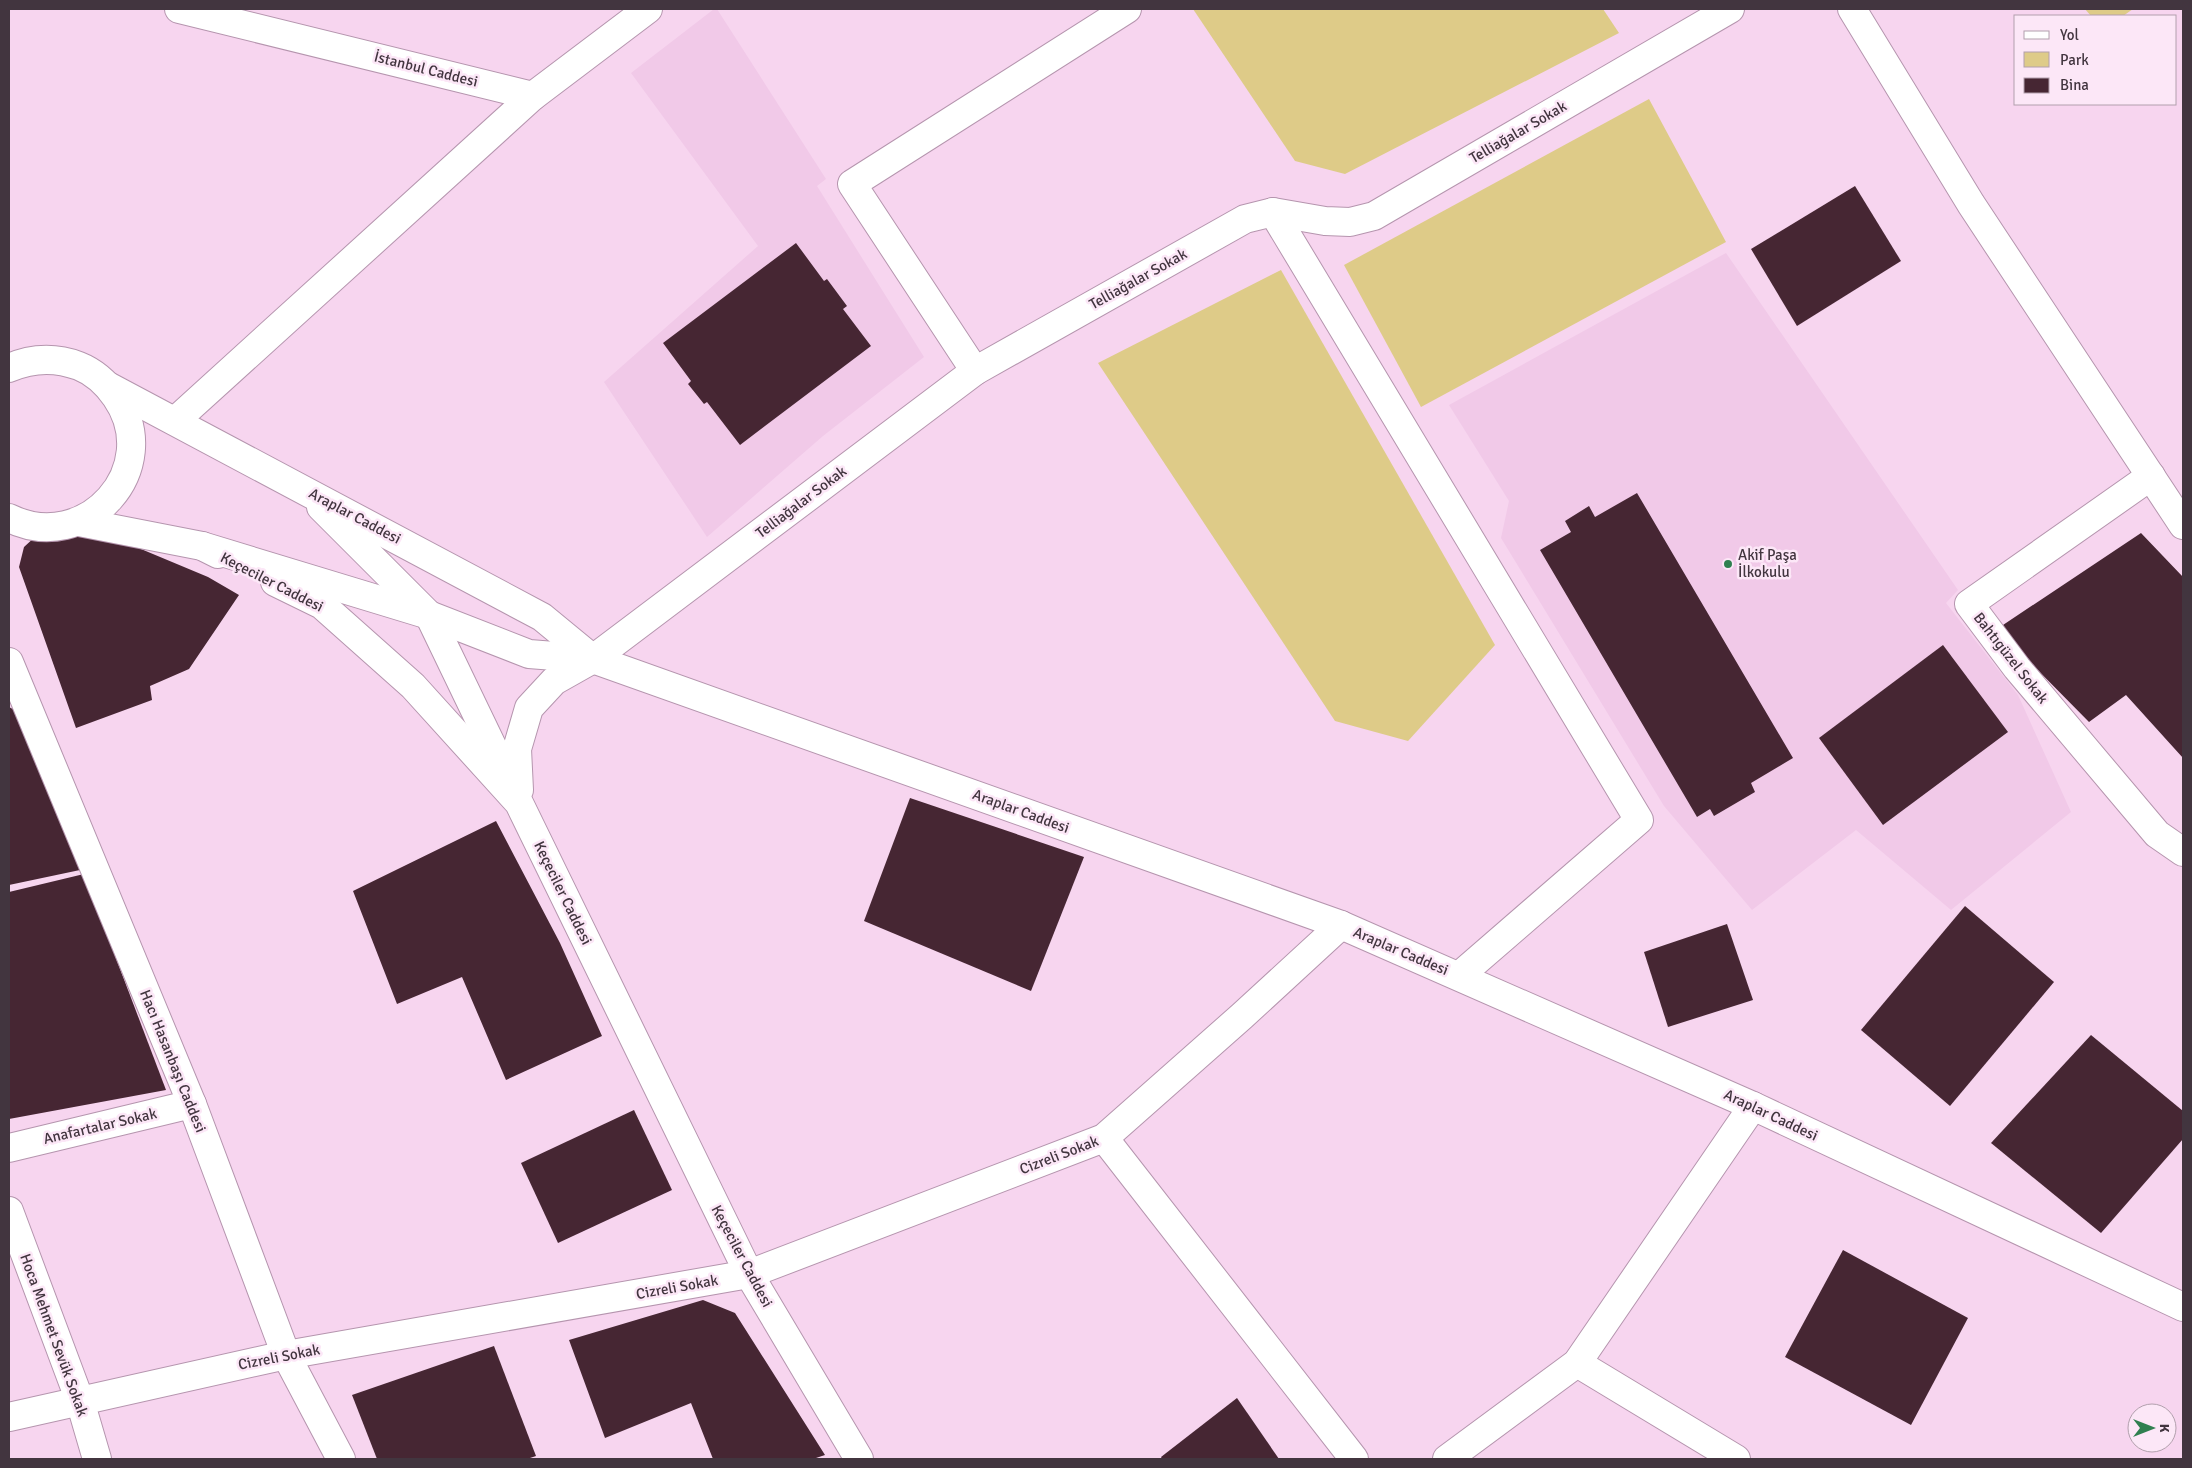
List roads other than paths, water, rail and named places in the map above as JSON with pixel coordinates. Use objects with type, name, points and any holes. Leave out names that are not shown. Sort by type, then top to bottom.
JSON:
[{"type":"street","name":"İstanbul Caddesi","points":[[179,9],[533,96]]},
{"type":"street","points":[[175,421],[533,96],[648,9]]},
{"type":"street","points":[[976,371],[852,184],[1127,9]]},
{"type":"street","name":"Telliağalar Sokak","points":[[519,803],[517,749],[529,708],[554,681],[593,659],[976,371],[1245,219],[1273,212],[1326,221],[1350,222],[1374,216],[1730,9]]},
{"type":"street","points":[[1852,9],[1971,204],[2183,525]]},
{"type":"street","points":[[1273,212],[1638,820],[1459,976]]},
{"type":"street","points":[[9,349],[36,360]]},
{"type":"street","points":[[9,368],[36,360],[62,360],[87,370],[108,386],[123,408],[130,434],[129,460],[120,486],[104,506],[79,522],[50,528],[22,525],[9,518]]},
{"type":"street","name":"Araplar Caddesi","points":[[108,386],[542,617],[593,659]]},
{"type":"street","name":"Bahtıgüzel Sokak","points":[[2151,476],[1969,604],[2017,668],[2156,834],[2183,852]]},
{"type":"street","points":[[301,488],[429,615],[519,803]]},
{"type":"street","name":"Keçeciler Caddesi","points":[[79,522],[202,546],[322,605],[413,686],[519,803],[749,1274],[859,1459]]},
{"type":"street","name":"Araplar Caddesi","points":[[202,546],[429,615],[529,654],[593,659],[1341,925],[1752,1106],[2181,1303]]},
{"type":"street","name":"Hacı Hasanbaşı Caddesi","points":[[9,666],[192,1104],[286,1355],[341,1459]]},
{"type":"street","name":"Cizreli Sokak","points":[[9,1417],[286,1355],[749,1274],[1104,1138],[1242,1016],[1341,925]]},
{"type":"street","name":"Anafartalar Sokak","points":[[9,1148],[192,1104]]},
{"type":"street","points":[[1447,1459],[1577,1363],[1752,1106]]},
{"type":"street","points":[[1104,1138],[1354,1459]]},
{"type":"street","name":"Hoca Mehmet Sevük Sokak","points":[[9,1211],[80,1401],[97,1459]]},
{"type":"street","points":[[1577,1363],[1736,1459]]},
{"type":"place","name":"Akif Paşa İlkokulu","points":[[1728,564]]}]
